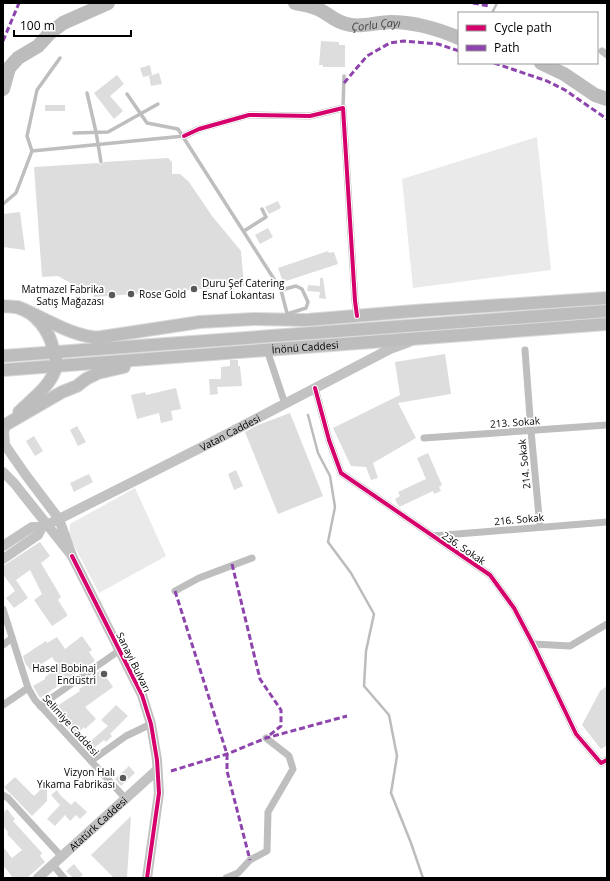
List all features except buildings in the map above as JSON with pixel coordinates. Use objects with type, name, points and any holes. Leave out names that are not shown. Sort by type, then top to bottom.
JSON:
[{"type":"main road","points":[[94,338],[200,322],[288,317],[307,320],[607,298]]},
{"type":"main road","points":[[3,302],[35,314],[62,328],[94,338],[204,342]]},
{"type":"main road","points":[[3,306],[18,307],[29,313],[43,325],[52,341],[56,366],[48,383],[4,425],[5,445],[59,518],[72,556]]},
{"type":"main road","points":[[3,356],[607,311]]},
{"type":"main road","name":"İnönü Caddesi","points":[[3,370],[607,324]]},
{"type":"main road","name":"Vatan Caddesi","points":[[3,546],[32,527],[44,526],[390,349],[419,338]]},
{"type":"main road","points":[[4,425],[98,373],[112,369],[206,355]]},
{"type":"main road","points":[[3,472],[14,483],[44,526],[72,556]]},
{"type":"main road","name":"Vatan Caddesi","points":[[3,559],[38,535],[44,526]]},
{"type":"main road","name":"Sanayi Bulvarı","points":[[72,556],[142,695],[151,724],[158,770],[159,793],[147,878]]},
{"type":"main road","name":"Atatürk Caddesi","points":[[38,878],[158,770]]},
{"type":"street","points":[[184,136],[199,129],[249,115],[310,116],[342,108],[357,316]]},
{"type":"street","points":[[267,350],[285,404]]},
{"type":"street","name":"214. Sokak","points":[[525,350],[540,528]]},
{"type":"street","name":"236. Sokak","points":[[315,388],[329,440],[341,473],[490,575],[514,608],[576,734],[604,762]]},
{"type":"street","name":"213. Sokak","points":[[424,438],[607,425]]},
{"type":"street","name":"216. Sokak","points":[[432,536],[607,522]]},
{"type":"street","points":[[175,591],[199,578],[252,558]]},
{"type":"street","name":"Selimiye Caddesi","points":[[3,609],[28,688],[35,700],[126,799]]},
{"type":"street","points":[[533,644],[570,646],[607,624]]},
{"type":"street","points":[[3,645],[12,638]]},
{"type":"street","points":[[40,706],[120,650]]},
{"type":"street","points":[[3,705],[28,688]]},
{"type":"street","points":[[91,761],[126,736],[151,724]]},
{"type":"street","points":[[226,878],[238,873],[250,860],[267,851],[268,812],[293,769],[289,756],[266,738]]},
{"type":"street","points":[[5,799],[62,857]]},
{"type":"street","points":[[53,865],[64,878]]},
{"type":"lane","points":[[3,204],[16,193],[32,151],[27,136],[37,90],[60,58]]},
{"type":"lane","points":[[342,108],[344,76]]},
{"type":"lane","points":[[87,93],[101,162]]},
{"type":"lane","points":[[127,94],[147,123],[178,129],[184,136],[280,290],[288,317],[306,308],[308,302],[302,290],[296,286],[280,290]]},
{"type":"lane","points":[[74,133],[108,132],[158,104]]},
{"type":"lane","points":[[32,151],[184,136]]},
{"type":"lane","points":[[244,231],[266,217],[262,209]]},
{"type":"shaded area","points":[[537,137],[551,270],[413,288],[402,179]]},
{"type":"shaded area","points":[[135,488],[166,556],[99,593],[69,536],[70,524]]},
{"type":"waterway","name":"Çorlu Çayı","points":[[3,89],[9,68],[18,58],[38,46],[50,33],[63,23],[108,3]]},
{"type":"waterway","name":"Çorlu Çayı","points":[[295,3],[316,8],[346,24],[366,25],[391,22],[408,23],[434,29],[458,38]]},
{"type":"waterway","points":[[492,12],[497,3]]},
{"type":"waterway","name":"Çorlu Çayı","points":[[543,64],[564,74],[595,95],[607,99]]},
{"type":"waterway","points":[[308,415],[318,453],[330,476],[335,507],[328,542],[351,573],[374,614],[366,651],[364,686],[389,715],[397,756],[391,793],[423,878]]},
{"type":"marked path","points":[[3,41],[19,3]]},
{"type":"marked path","points":[[473,3],[489,6]]},
{"type":"marked path","points":[[344,83],[367,56],[390,43],[404,41],[438,44],[458,51]]},
{"type":"marked path","points":[[497,64],[547,81],[565,90],[607,119]]},
{"type":"marked path","points":[[232,564],[260,679],[281,710],[281,726],[266,738]]},
{"type":"marked path","points":[[175,591],[227,754],[227,771],[250,860]]},
{"type":"marked path","points":[[171,771],[227,754],[266,738],[347,716]]},
{"type":"cycle path","points":[[184,136],[199,129],[249,115],[310,116],[343,108],[357,316]]},
{"type":"cycle path","points":[[315,388],[329,440],[341,473],[490,575],[514,608],[576,734],[601,763],[607,760]]},
{"type":"cycle path","points":[[72,556],[142,695],[151,724],[157,760],[159,793],[147,878]]},
{"type":"place","name":"Duru Şef Catering Esnaf Lokantası","points":[[194,289]]},
{"type":"place","name":"Rose Gold","points":[[131,294]]},
{"type":"place","name":"Matmazel Fabrika Satış Mağazası","points":[[112,295]]},
{"type":"place","name":"Hasel Bobinaj Endüstri","points":[[104,674]]},
{"type":"place","name":"Vizyon Halı Yıkama Fabrikası","points":[[123,778]]}]
